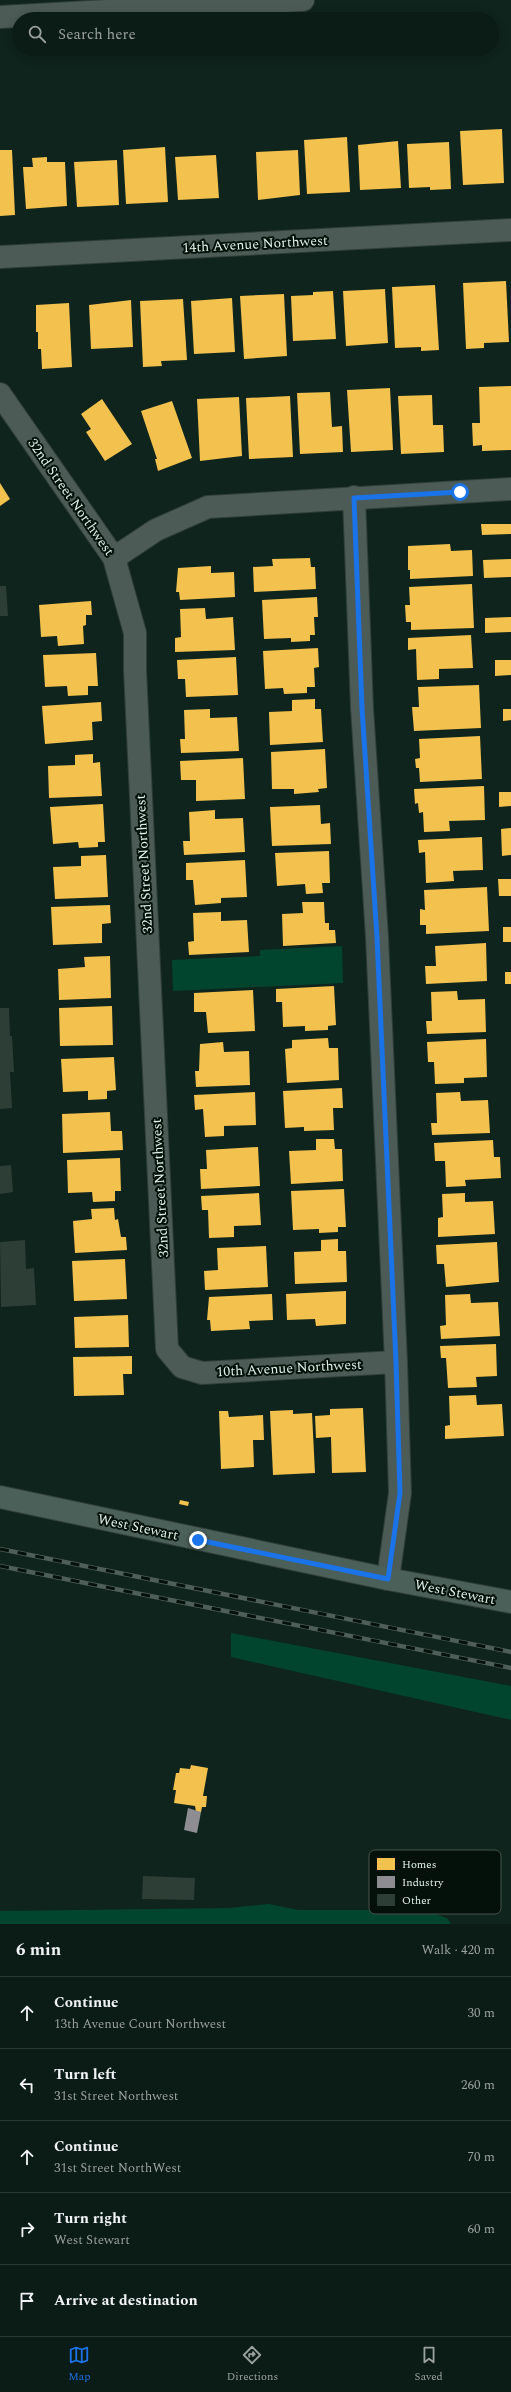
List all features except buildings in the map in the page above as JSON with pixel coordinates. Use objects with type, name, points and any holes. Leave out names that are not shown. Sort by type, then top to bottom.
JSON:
[{"type":"street","points":[[76,12],[303,0]]},
{"type":"street","points":[[0,16],[12,15]]},
{"type":"street","name":"14th Avenue Northwest","points":[[0,257],[511,230]]},
{"type":"street","name":"32nd Street Northwest","points":[[0,394],[114,558],[136,633],[135,670],[167,1349],[182,1367]]},
{"type":"street","points":[[114,558],[156,530],[208,507],[511,489]]},
{"type":"street","points":[[354,498],[362,708],[377,937],[396,1362],[400,1493],[388,1579]]},
{"type":"street","name":"10th Avenue Northwest","points":[[182,1367],[202,1373],[396,1362]]},
{"type":"street","name":"West Stewart","points":[[0,1497],[388,1579],[511,1602]]},
{"type":"green space","points":[[342,946],[343,983],[173,991],[172,960],[260,956],[260,950]]},
{"type":"green space","points":[[231,1633],[511,1686],[511,1720],[231,1657]]},
{"type":"green space","points":[[268,1904],[299,1910],[369,1910],[369,1914],[435,1914],[447,1918],[451,1924],[0,1924],[0,1911],[228,1908]]},
{"type":"railway","points":[[0,1549],[511,1652]]},
{"type":"railway","points":[[0,1566],[511,1668]]},
{"type":"route","points":[[198,1540],[388,1579],[400,1493],[396,1362],[377,937],[362,708],[354,498],[460,492]]}]
